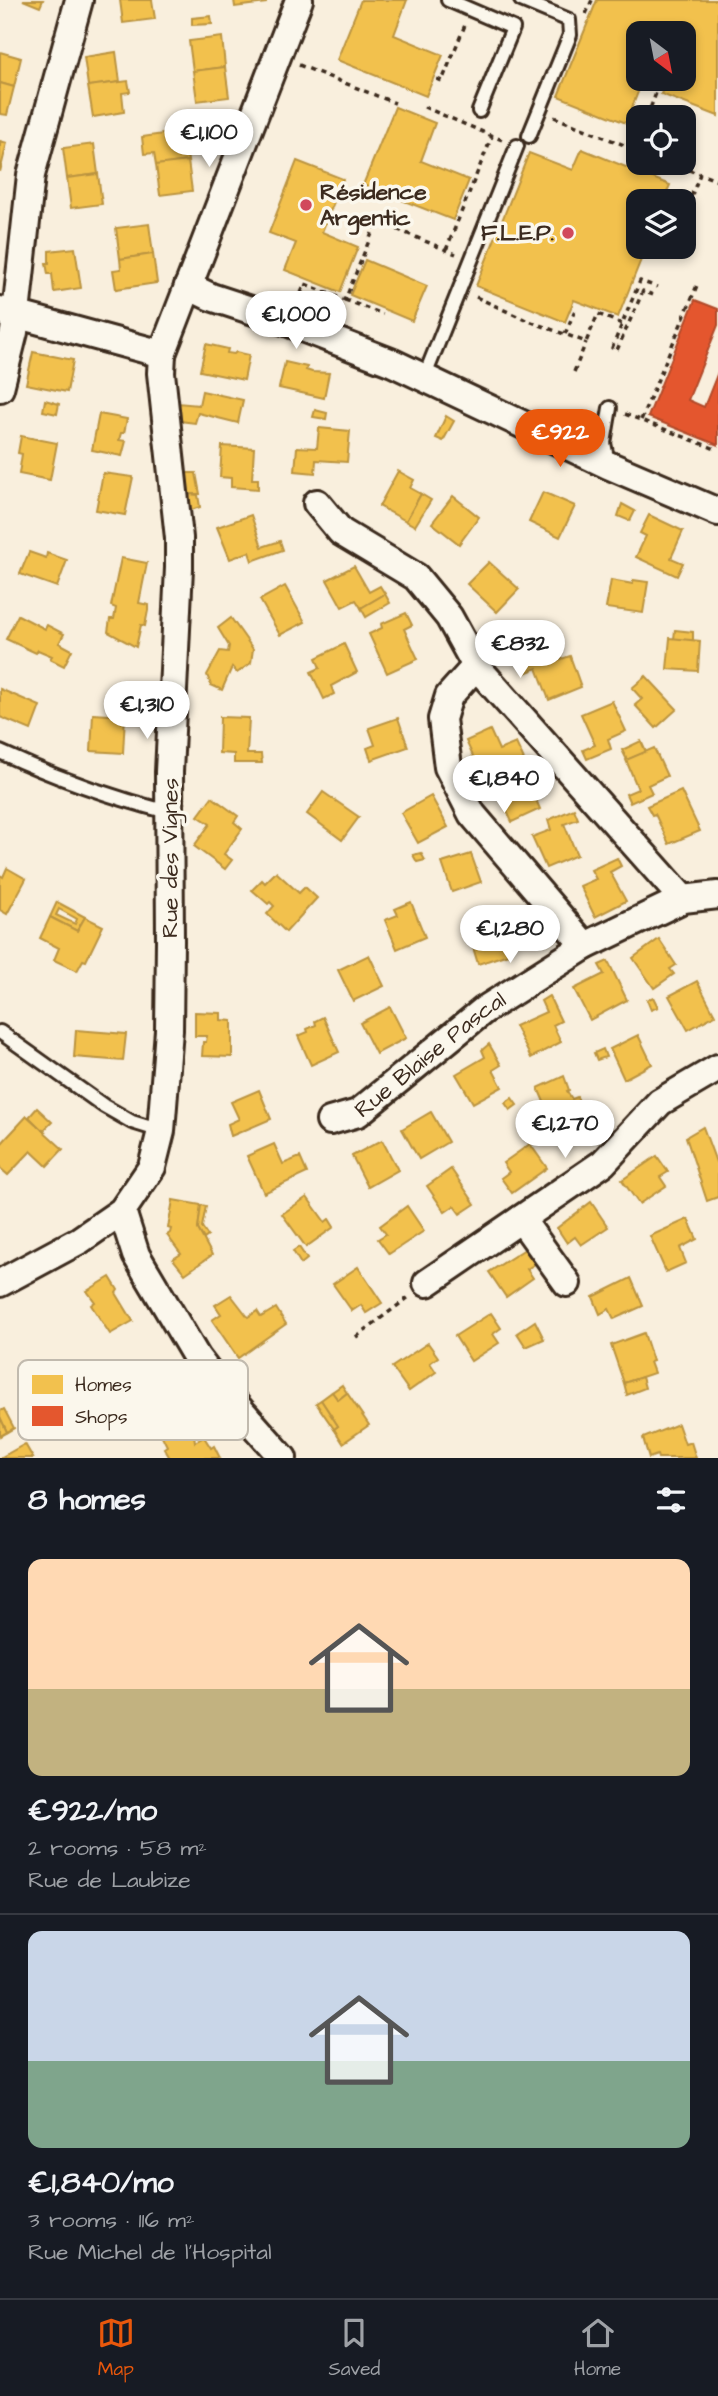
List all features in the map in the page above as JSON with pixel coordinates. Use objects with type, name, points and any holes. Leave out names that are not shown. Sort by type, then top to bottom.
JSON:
[{"type":"street","points":[[0,388],[14,332],[8,312],[32,175],[79,0]]},
{"type":"street","points":[[8,312],[162,354],[299,0]]},
{"type":"street","points":[[188,286],[211,297],[287,322],[393,363],[608,465],[718,512]]},
{"type":"street","name":"Rue des Vignes","points":[[0,1283],[80,1240],[122,1211],[152,1167],[162,1131],[169,1030],[168,812],[180,568],[161,373],[162,354]]},
{"type":"street","points":[[317,503],[341,532],[416,577],[449,617],[476,666],[683,899]]},
{"type":"street","points":[[476,666],[449,696],[442,719],[448,766],[472,814],[585,946]]},
{"type":"street","name":"Rue Blaise Pascal","points":[[330,1121],[358,1114],[484,1010],[585,946],[683,899],[718,895]]},
{"type":"street","points":[[427,1283],[603,1163],[660,1102],[718,1068]]},
{"type":"street","points":[[122,1211],[135,1255],[199,1360]]},
{"type":"street","points":[[521,1219],[567,1283]]},
{"type":"street","points":[[248,1418],[284,1458]]},
{"type":"lane","points":[[448,0],[513,28],[479,111]]},
{"type":"lane","points":[[521,0],[569,20],[570,35],[529,136]]},
{"type":"lane","points":[[424,379],[517,146]]},
{"type":"lane","points":[[608,465],[604,443],[610,408]]},
{"type":"lane","points":[[0,752],[113,797],[168,812]]},
{"type":"lane","points":[[0,1032],[104,1106],[132,1122],[162,1131]]},
{"type":"path","points":[[437,79],[442,81],[471,10]]},
{"type":"path","points":[[278,56],[395,103]]},
{"type":"path","points":[[546,114],[626,146]]},
{"type":"path","points":[[446,250],[492,136]]},
{"type":"path","points":[[696,173],[718,181]]},
{"type":"path","points":[[694,189],[700,174]]},
{"type":"path","points":[[345,300],[377,220],[471,260]]},
{"type":"path","points":[[653,295],[643,291],[617,350],[612,348],[639,281],[657,287]]},
{"type":"path","points":[[641,420],[698,283]]},
{"type":"path","points":[[287,322],[305,284],[383,314]]},
{"type":"path","points":[[476,297],[586,342]]},
{"type":"path","points":[[565,334],[575,310]]},
{"type":"path","points":[[574,372],[598,314],[622,324]]},
{"type":"path","points":[[610,408],[718,450]]},
{"type":"path","points":[[356,1337],[427,1283]]},
{"type":"building: Homes","points":[[23,0],[43,0],[40,7]]},
{"type":"building: Homes","points":[[120,0],[152,0],[155,19],[123,23]]},
{"type":"building: Homes","points":[[234,0],[266,0],[266,3],[235,7]]},
{"type":"building: Homes","points":[[361,0],[407,0],[394,35],[443,55],[426,96],[337,60]]},
{"type":"building: Homes","points":[[597,0],[718,0],[718,116],[696,108],[696,105],[661,94],[662,91],[696,91],[696,21],[626,21],[626,91],[638,91],[633,105],[626,105],[626,123],[558,96]]},
{"type":"building: Homes","points":[[211,16],[212,24],[192,25],[192,18]]},
{"type":"building: Homes","points":[[222,37],[225,67],[193,71],[189,41]]},
{"type":"building: Homes","points":[[0,52],[21,58],[14,87],[0,83]]},
{"type":"building: Homes","points":[[116,52],[120,82],[88,86],[84,57]]},
{"type":"building: Homes","points":[[225,67],[229,97],[197,101],[193,71]]},
{"type":"building: Homes","points":[[128,81],[130,92],[122,93],[124,112],[93,117],[88,86]]},
{"type":"building: Homes","points":[[0,83],[14,87],[7,115],[0,114]]},
{"type":"building: Homes","name":"Résidence Argentic","points":[[395,107],[435,123],[421,161],[469,180],[453,220],[363,185]]},
{"type":"building: Homes","points":[[184,131],[188,161],[156,165],[154,153],[144,154],[142,137]]},
{"type":"building: Homes","points":[[0,141],[7,143],[0,172]]},
{"type":"building: Homes","points":[[94,144],[98,174],[67,178],[63,148]]},
{"type":"building: Homes","name":"F.L.E.P.","points":[[582,149],[626,167],[626,175],[646,175],[670,185],[668,189],[626,189],[626,259],[641,259],[618,317],[574,300],[565,322],[476,286],[529,153],[573,170]]},
{"type":"building: Homes","points":[[188,161],[192,191],[160,195],[156,165]]},
{"type":"building: Homes","name":"Résidence Argentic","points":[[297,161],[343,179],[322,232],[358,247],[340,292],[285,270],[296,243],[269,233]]},
{"type":"building: Homes","points":[[98,174],[102,204],[71,208],[67,178]]},
{"type":"building: Homes","points":[[149,224],[153,254],[120,259],[116,228]]},
{"type":"building: Homes","points":[[75,248],[81,288],[54,292],[52,274],[48,274],[46,263],[49,263],[49,251]]},
{"type":"building: Homes","points":[[153,254],[157,283],[116,289],[113,270],[121,269],[120,259]]},
{"type":"building: Homes","name":"Résidence Argentic","points":[[365,260],[427,286],[412,321],[350,295]]},
{"type":"building: Homes","points":[[206,344],[228,349],[227,353],[249,355],[244,380],[200,371]]},
{"type":"building: Homes","points":[[33,352],[73,360],[67,392],[26,384]]},
{"type":"building: Homes","points":[[285,362],[307,367],[306,370],[312,372],[329,373],[324,398],[279,388]]},
{"type":"building: Homes","points":[[202,391],[243,400],[238,423],[198,413],[195,423],[180,421],[178,403],[199,405]]},
{"type":"building: Homes","points":[[45,400],[59,404],[57,414],[43,411]]},
{"type":"building: Homes","points":[[315,410],[327,413],[326,419],[313,417]]},
{"type":"building: Homes","points":[[99,414],[127,419],[124,433],[121,433],[119,440],[126,441],[122,456],[92,450]]},
{"type":"building: Homes","points":[[446,416],[454,421],[443,441],[436,438]]},
{"type":"building: Homes","points":[[319,428],[350,431],[347,462],[316,460],[315,473],[295,471],[297,447],[317,448]]},
{"type":"building: Homes","points":[[21,436],[57,443],[50,480],[19,474],[22,454],[18,453]]},
{"type":"building: Homes","points":[[222,446],[254,448],[252,479],[258,479],[258,489],[231,487],[231,478],[220,477]]},
{"type":"building: Homes","points":[[398,471],[414,480],[410,488],[421,494],[406,521],[379,506]]},
{"type":"building: Homes","points":[[103,473],[133,477],[125,515],[96,510]]},
{"type":"building: Homes","points":[[186,473],[196,473],[200,494],[188,494]]},
{"type":"building: Homes","points":[[543,492],[575,506],[560,537],[529,522]]},
{"type":"building: Homes","points":[[188,494],[198,495],[200,507],[191,510]]},
{"type":"building: Homes","points":[[421,494],[431,500],[415,526],[406,521]]},
{"type":"building: Homes","points":[[453,496],[479,517],[459,544],[432,523]]},
{"type":"building: Homes","points":[[622,504],[635,511],[630,521],[618,516]]},
{"type":"building: Homes","points":[[251,515],[262,547],[280,541],[283,550],[252,561],[249,552],[230,559],[217,527]]},
{"type":"building: Homes","points":[[649,515],[683,531],[671,558],[683,563],[677,576],[636,557],[646,536],[640,533]]},
{"type":"building: Homes","points":[[29,552],[46,558],[47,553],[67,560],[57,587],[20,574]]},
{"type":"building: Homes","points":[[121,558],[147,563],[139,603],[149,605],[145,626],[141,625],[136,647],[108,632],[110,619],[114,619],[116,608],[111,606]]},
{"type":"building: Homes","points":[[489,562],[519,589],[497,612],[467,584]]},
{"type":"building: Homes","points":[[354,566],[369,592],[380,586],[385,594],[361,608],[356,600],[342,607],[327,580]]},
{"type":"building: Homes","points":[[611,580],[633,584],[633,580],[648,582],[643,613],[606,608]]},
{"type":"building: Homes","points":[[285,586],[305,622],[280,635],[260,600]]},
{"type":"building: Homes","points":[[385,594],[390,603],[366,617],[361,608]]},
{"type":"building: Homes","points":[[406,613],[412,625],[404,629],[418,659],[387,673],[369,634],[382,628],[381,624]]},
{"type":"building: Homes","points":[[18,615],[45,629],[47,625],[64,634],[59,643],[72,650],[64,666],[50,659],[52,656],[38,650],[36,653],[6,639]]},
{"type":"building: Homes","points":[[231,618],[253,649],[251,663],[237,673],[232,667],[222,690],[211,685],[207,675],[220,651],[228,652],[229,646],[218,628]]},
{"type":"building: Homes","points":[[675,630],[693,632],[693,641],[674,639]]},
{"type":"building: Homes","points":[[670,638],[700,641],[698,671],[667,669]]},
{"type":"building: Homes","points":[[542,643],[550,663],[570,656],[581,687],[549,700],[537,668],[525,673],[517,654]]},
{"type":"building: Homes","points":[[344,644],[357,672],[331,686],[334,694],[324,699],[311,672],[320,668],[316,658]]},
{"type":"building: Homes","points":[[646,676],[677,709],[656,728],[635,705],[642,699],[632,688]]},
{"type":"building: Homes","points":[[0,689],[40,706],[31,730],[0,717]]},
{"type":"building: Homes","points":[[612,701],[626,731],[608,739],[611,749],[587,759],[583,750],[595,745],[581,714]]},
{"type":"building: Homes","points":[[93,714],[125,716],[123,753],[91,751]]},
{"type":"building: Homes","points":[[220,717],[249,718],[247,754],[261,754],[262,763],[234,763],[234,754],[219,753]]},
{"type":"building: Homes","points":[[398,718],[408,747],[371,760],[367,748],[375,745],[369,728]]},
{"type":"building: Homes","points":[[490,730],[499,750],[516,743],[524,760],[483,778],[466,741]]},
{"type":"building: Homes","points":[[641,741],[646,752],[627,760],[622,750]]},
{"type":"building: Homes","points":[[654,748],[667,776],[648,785],[652,793],[630,803],[626,794],[638,789],[626,760]]},
{"type":"building: Homes","points":[[536,767],[540,776],[528,781],[540,809],[512,822],[499,794],[516,786],[513,777]]},
{"type":"building: Homes","points":[[681,791],[700,831],[669,844],[655,814],[652,815],[647,806]]},
{"type":"building: Homes","points":[[323,792],[359,817],[342,840],[307,814]]},
{"type":"building: Homes","points":[[431,796],[448,827],[418,843],[401,813]]},
{"type":"building: Homes","points":[[212,797],[238,816],[234,822],[242,829],[224,854],[232,860],[225,869],[194,846],[210,824],[198,816]]},
{"type":"building: Homes","points":[[574,809],[578,819],[564,824],[577,855],[546,868],[532,837],[551,830],[548,820]]},
{"type":"building: Homes","points":[[421,853],[425,860],[417,862],[413,855]]},
{"type":"building: Homes","points":[[471,854],[481,882],[452,892],[442,863]]},
{"type":"building: Homes","points":[[617,858],[621,866],[610,872],[626,901],[595,917],[580,886],[596,879],[591,870]]},
{"type":"building: Homes","points":[[7,868],[26,879],[7,914],[0,910],[0,875],[3,877]]},
{"type":"building: Homes","points":[[276,872],[299,893],[305,887],[317,898],[286,932],[267,914],[274,906],[252,890],[262,880],[265,883]]},
{"type":"building: Homes","points":[[57,902],[85,917],[77,931],[50,917]],"holes":[[[59,909],[77,919],[75,924],[56,915]]]},
{"type":"building: Homes","points":[[411,902],[425,937],[397,949],[385,920],[398,915],[395,909]]},
{"type":"building: Homes","points":[[504,912],[508,921],[498,925],[508,954],[478,964],[469,934],[485,928],[482,919]]},
{"type":"building: Homes","points":[[50,917],[77,931],[85,917],[103,926],[86,961],[83,960],[77,971],[54,960],[59,948],[40,938]]},
{"type":"building: Homes","points":[[659,939],[676,965],[670,969],[674,974],[654,988],[633,958]]},
{"type":"building: Homes","points":[[369,955],[384,986],[353,1001],[338,970]]},
{"type":"building: Homes","points":[[608,961],[627,1000],[590,1020],[574,989],[604,974],[599,965]]},
{"type":"building: Homes","points":[[697,981],[715,1015],[688,1030],[669,996]]},
{"type":"building: Homes","points":[[549,996],[561,1021],[553,1025],[561,1042],[531,1058],[515,1026],[546,1012],[541,1001]]},
{"type":"building: Homes","points":[[653,997],[658,1007],[651,1010],[647,1000]]},
{"type":"building: Homes","points":[[390,1007],[406,1038],[376,1054],[360,1023]]},
{"type":"building: Homes","points":[[195,1012],[221,1013],[221,1020],[232,1021],[232,1057],[202,1056],[203,1042],[206,1042],[207,1036],[195,1036]]},
{"type":"building: Homes","points":[[323,1017],[339,1052],[311,1065],[298,1036],[308,1032],[307,1029],[316,1025],[315,1021]]},
{"type":"building: Homes","points":[[76,1030],[126,1034],[123,1061],[74,1057]]},
{"type":"building: Homes","points":[[638,1035],[652,1064],[624,1079],[610,1049]]},
{"type":"building: Homes","points":[[489,1044],[501,1065],[493,1070],[502,1087],[473,1103],[456,1074],[485,1057],[482,1050]]},
{"type":"building: Homes","points":[[603,1049],[606,1057],[597,1060],[594,1053]]},
{"type":"building: Homes","points":[[564,1076],[569,1090],[567,1091],[572,1099],[577,1097],[585,1118],[556,1130],[538,1088]]},
{"type":"building: Homes","points":[[259,1090],[271,1119],[231,1136],[228,1124],[239,1119],[231,1102]]},
{"type":"building: Homes","points":[[512,1098],[517,1105],[510,1110],[505,1103]]},
{"type":"building: Homes","points":[[37,1108],[52,1122],[43,1131],[29,1117]]},
{"type":"building: Homes","points":[[431,1112],[448,1142],[419,1159],[402,1129]]},
{"type":"building: Homes","points":[[27,1116],[63,1149],[47,1166],[31,1151],[8,1175],[0,1168],[0,1145]]},
{"type":"building: Homes","points":[[703,1127],[716,1162],[718,1161],[718,1197],[707,1201],[686,1137]]},
{"type":"building: Homes","points":[[382,1140],[398,1170],[368,1187],[352,1156]]},
{"type":"building: Homes","points":[[274,1144],[283,1164],[300,1157],[307,1173],[264,1193],[247,1156]]},
{"type":"building: Homes","points":[[530,1144],[547,1168],[512,1193],[501,1178],[509,1172],[503,1163]]},
{"type":"building: Homes","points":[[657,1156],[668,1172],[660,1177],[666,1186],[639,1204],[622,1180]]},
{"type":"building: Homes","points":[[451,1169],[475,1204],[460,1214],[454,1206],[445,1212],[427,1186]]},
{"type":"building: Homes","points":[[307,1197],[325,1222],[329,1219],[334,1227],[306,1247],[282,1214]]},
{"type":"building: Homes","points":[[173,1200],[201,1205],[198,1229],[212,1255],[185,1274],[173,1259],[181,1254],[167,1235],[171,1229],[168,1228]]},
{"type":"building: Homes","points":[[591,1202],[608,1227],[581,1245],[575,1237],[567,1243],[557,1228]]},
{"type":"building: Homes","points":[[201,1205],[206,1206],[202,1227],[208,1236],[204,1239],[198,1229]]},
{"type":"building: Homes","points":[[407,1206],[424,1231],[389,1254],[378,1239],[386,1234],[380,1226]]},
{"type":"building: Homes","points":[[688,1219],[697,1239],[680,1248],[686,1263],[666,1272],[650,1236]]},
{"type":"building: Homes","points":[[299,1247],[307,1259],[301,1264],[293,1251]]},
{"type":"building: Homes","points":[[525,1249],[535,1264],[527,1269],[533,1278],[506,1297],[489,1272]]},
{"type":"building: Homes","points":[[358,1267],[382,1303],[366,1313],[361,1305],[352,1311],[333,1284]]},
{"type":"building: Homes","points":[[110,1277],[133,1321],[110,1334],[91,1305],[95,1302],[87,1291]]},
{"type":"building: Homes","points":[[631,1278],[643,1306],[614,1319],[609,1309],[600,1314],[593,1297]]},
{"type":"building: Homes","points":[[231,1295],[248,1317],[257,1311],[261,1317],[276,1308],[286,1324],[238,1358],[212,1320],[221,1314],[215,1305]]},
{"type":"building: Homes","points":[[491,1313],[501,1328],[493,1334],[499,1343],[471,1361],[455,1336]]},
{"type":"building: Homes","points":[[535,1321],[544,1339],[526,1347],[517,1333]]},
{"type":"building: Homes","points":[[644,1333],[654,1373],[624,1383],[611,1345]]},
{"type":"building: Homes","points":[[428,1343],[438,1357],[430,1363],[436,1372],[409,1391],[392,1367]]},
{"type":"building: Homes","points":[[642,1377],[645,1388],[627,1395],[624,1383]]},
{"type":"building: Homes","points":[[342,1385],[347,1393],[338,1400],[332,1392]]},
{"type":"building: Homes","points":[[332,1392],[338,1400],[347,1393],[369,1425],[343,1443],[334,1429],[338,1426],[321,1400]]},
{"type":"building: Homes","points":[[321,1400],[338,1426],[334,1429],[316,1403]]},
{"type":"building: Homes","points":[[4,1409],[14,1428],[7,1432],[0,1417],[0,1411]]},
{"type":"building: Homes","points":[[0,1417],[7,1432],[0,1436]]},
{"type":"building: Homes","points":[[678,1424],[685,1444],[691,1442],[696,1458],[658,1458],[657,1455],[649,1458],[643,1438]]},
{"type":"building: Homes","points":[[164,1440],[206,1440],[211,1448],[214,1446],[220,1458],[170,1458],[164,1448],[167,1446]]},
{"type":"building: Homes","points":[[25,1444],[33,1458],[0,1458]]},
{"type":"building: Shops","points":[[695,300],[718,309],[718,325],[688,400],[704,407],[718,372],[718,445],[648,417]]},
{"type":"place","name":"Résidence Argentic","points":[[306,205]]},
{"type":"place","name":"F.L.E.P.","points":[[568,233]]}]
